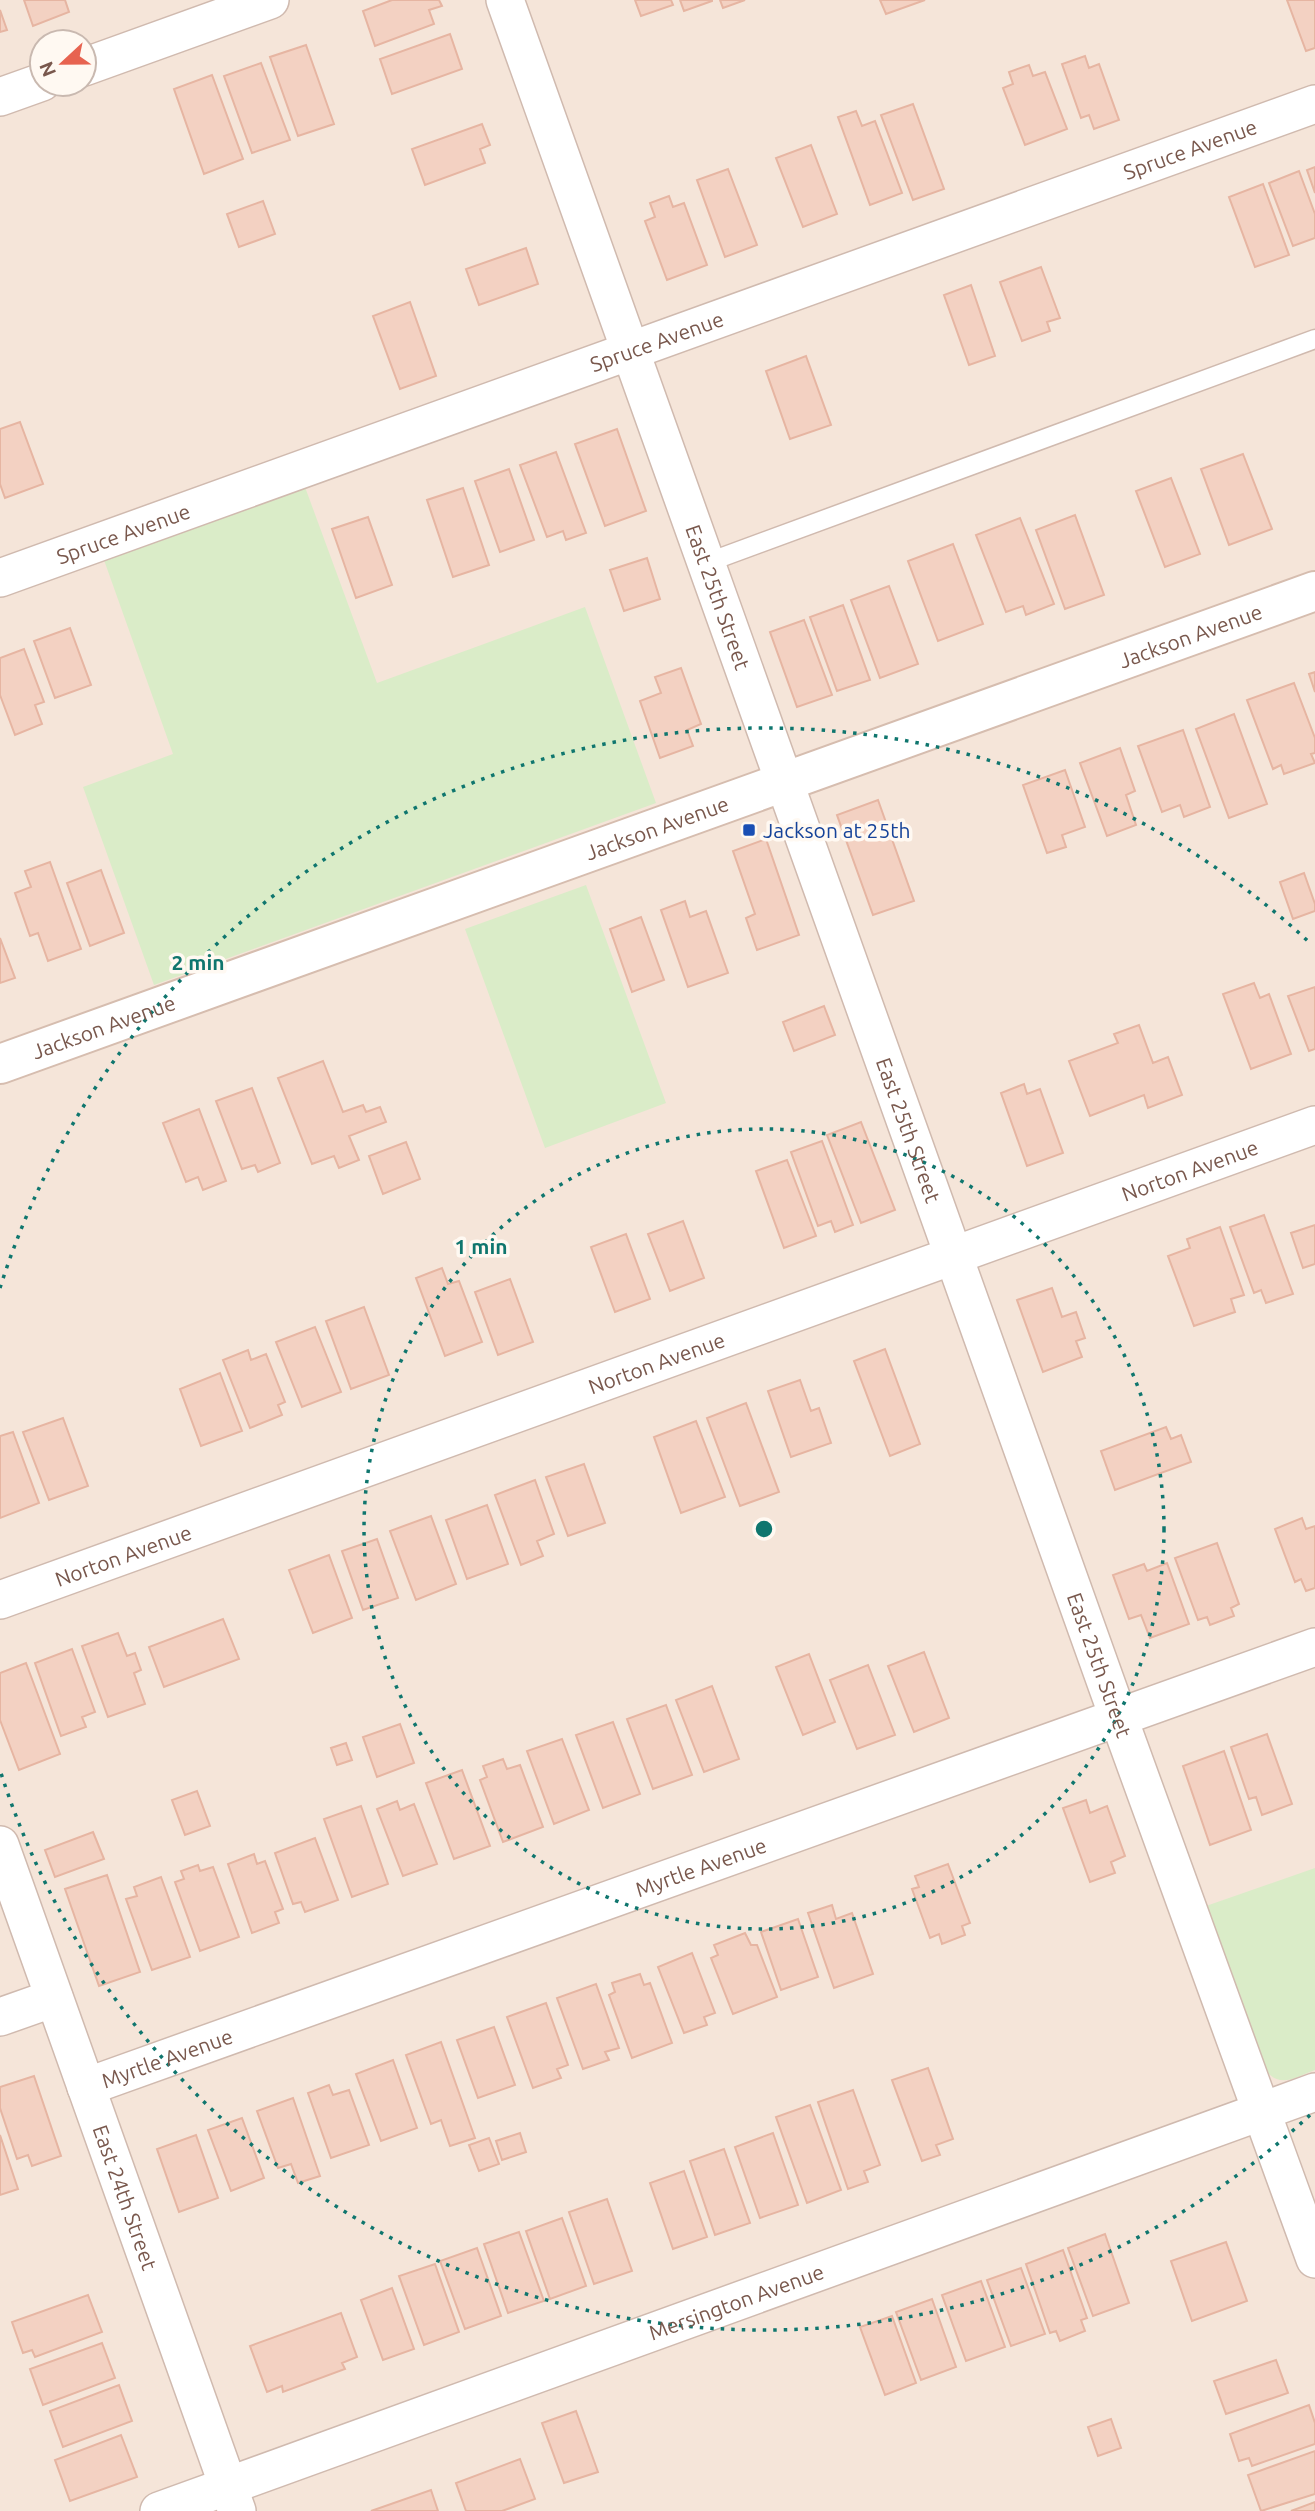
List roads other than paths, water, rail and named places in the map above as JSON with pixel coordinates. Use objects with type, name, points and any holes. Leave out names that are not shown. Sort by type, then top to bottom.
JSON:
[{"type":"street","points":[[98,62],[270,0]]},
{"type":"street","name":"East 25th Street","points":[[505,0],[1119,1719],[1315,2259]]},
{"type":"street","points":[[0,97],[28,87]]},
{"type":"street","name":"Spruce Avenue","points":[[0,578],[1315,104]]},
{"type":"street","name":"Jackson Avenue","points":[[0,1064],[1315,591]]},
{"type":"street","name":"Norton Avenue","points":[[0,1600],[1315,1125]]},
{"type":"street","name":"Myrtle Avenue","points":[[86,2087],[1315,1647]]},
{"type":"street","name":"East 24th Street","points":[[0,1845],[233,2499]]},
{"type":"street","points":[[0,2017],[54,1998]]},
{"type":"street","name":"Mersington Avenue","points":[[159,2511],[233,2499],[1315,2092]]},
{"type":"lane","points":[[706,563],[1315,339]]},
{"type":"place","name":"Jackson at 25th","points":[[749,830]]}]
